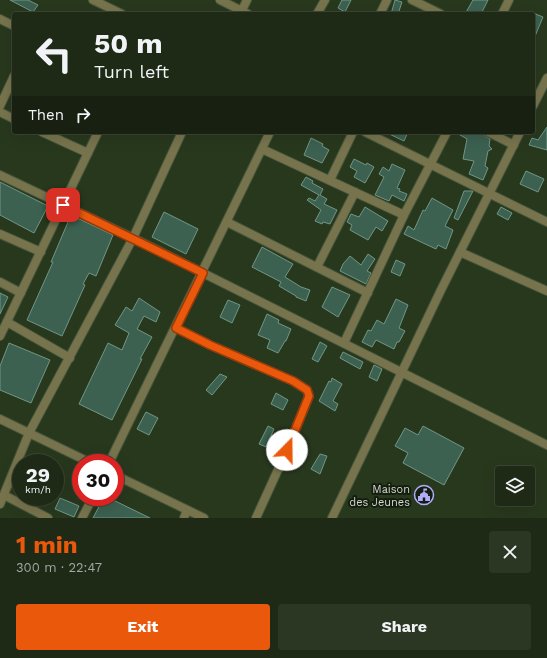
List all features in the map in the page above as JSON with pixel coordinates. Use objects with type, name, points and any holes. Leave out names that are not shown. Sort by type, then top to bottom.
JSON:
[{"type":"street","points":[[93,0],[118,12]]},
{"type":"street","points":[[220,0],[241,12]]},
{"type":"street","points":[[243,12],[247,0]]},
{"type":"street","points":[[318,12],[325,0]]},
{"type":"street","points":[[381,12],[387,0]]},
{"type":"street","points":[[503,12],[509,0]]},
{"type":"street","points":[[417,1],[437,12]]},
{"type":"street","points":[[0,18],[12,25]]},
{"type":"street","points":[[535,102],[547,78]]},
{"type":"street","points":[[0,106],[12,80]]},
{"type":"street","points":[[0,112],[12,118]]},
{"type":"street","points":[[46,134],[88,153]]},
{"type":"street","points":[[0,336],[97,134]]},
{"type":"street","points":[[0,504],[29,433],[133,238],[181,134]]},
{"type":"street","points":[[114,454],[269,134]]},
{"type":"street","points":[[330,180],[352,134]]},
{"type":"street","points":[[368,134],[546,219]]},
{"type":"street","points":[[344,343],[404,215],[446,134]]},
{"type":"street","points":[[492,134],[514,145]]},
{"type":"street","points":[[332,518],[401,372],[519,134]]},
{"type":"street","points":[[262,149],[404,215]]},
{"type":"street","points":[[0,174],[133,238],[547,445]]},
{"type":"street","points":[[317,267],[355,192]]},
{"type":"street","points":[[227,222],[368,294]]},
{"type":"street","points":[[0,234],[41,252]]},
{"type":"street","points":[[460,252],[547,291]]},
{"type":"street","points":[[0,282],[21,292]]},
{"type":"street","points":[[6,322],[70,358]]},
{"type":"street","points":[[176,328],[210,345],[293,381],[309,393],[287,450],[256,518]]},
{"type":"street","points":[[0,419],[72,454]]},
{"type":"street","points":[[124,480],[186,514],[204,518]]},
{"type":"street","points":[[4,495],[48,518]]},
{"type":"street","points":[[82,518],[88,506]]},
{"type":"building","points":[[10,0],[28,0],[38,5],[33,12]]},
{"type":"building","points":[[342,0],[351,0],[345,12],[338,8]]},
{"type":"building","points":[[395,0],[402,2],[399,12],[392,12]]},
{"type":"building","points":[[473,0],[488,0],[482,12],[466,12]]},
{"type":"building","points":[[535,14],[543,17],[535,36]]},
{"type":"building","points":[[547,127],[547,150],[529,145],[532,138],[538,140]]},
{"type":"building","points":[[389,134],[407,134],[404,141]]},
{"type":"building","points":[[458,134],[484,134],[490,139],[489,146],[492,149],[488,151],[485,166],[488,168],[483,180],[469,174],[474,161],[463,159],[467,139]]},
{"type":"building","points":[[311,138],[323,144],[322,146],[329,150],[322,163],[304,155]]},
{"type":"building","points":[[354,159],[374,167],[365,183],[354,177],[357,171],[350,167]]},
{"type":"building","points":[[392,164],[405,170],[397,188],[400,189],[399,191],[407,194],[404,201],[392,195],[389,201],[375,195],[384,177],[379,174],[383,167],[389,171]]},
{"type":"building","points":[[526,171],[544,179],[538,192],[520,184]]},
{"type":"building","points":[[306,177],[313,181],[312,183],[323,189],[320,195],[327,199],[324,204],[337,210],[330,224],[323,222],[322,224],[315,221],[321,210],[307,200],[309,198],[315,201],[319,195],[301,185]]},
{"type":"building","points":[[0,182],[48,206],[34,233],[0,215]]},
{"type":"building","points":[[464,191],[473,191],[458,220],[454,218]]},
{"type":"building","points":[[432,198],[453,210],[445,226],[453,230],[446,249],[438,245],[436,249],[404,234],[408,226],[414,230],[423,210],[425,211]]},
{"type":"building","points":[[365,207],[388,221],[382,231],[376,227],[368,240],[350,230],[352,225],[347,222],[351,214],[359,217]]},
{"type":"building","points":[[501,207],[512,213],[508,220],[497,214]]},
{"type":"building","points":[[164,212],[198,229],[186,254],[152,237]]},
{"type":"building","points":[[71,215],[113,235],[96,276],[89,273],[83,284],[85,285],[62,336],[27,320],[53,262],[51,262]]},
{"type":"building","points":[[262,247],[293,264],[285,277],[301,287],[310,290],[306,301],[296,297],[279,286],[281,282],[252,267]]},
{"type":"building","points":[[368,254],[375,259],[367,271],[371,273],[366,284],[340,271],[343,264],[350,256],[361,265]]},
{"type":"building","points":[[396,260],[405,264],[400,276],[391,272]]},
{"type":"building","points":[[332,287],[350,295],[338,317],[322,307]]},
{"type":"building","points":[[0,293],[8,297],[0,314]]},
{"type":"building","points":[[139,298],[160,312],[156,322],[144,316],[137,329],[152,337],[140,359],[142,359],[112,420],[79,404],[108,343],[122,350],[129,333],[115,325],[126,307],[132,311]]},
{"type":"building","points":[[396,299],[408,305],[399,328],[405,331],[394,349],[376,340],[372,347],[362,342],[368,330],[371,331],[377,320],[384,324]]},
{"type":"building","points":[[228,300],[240,305],[232,323],[220,317]]},
{"type":"building","points":[[267,314],[279,320],[278,323],[291,329],[286,341],[278,353],[267,348],[270,340],[258,335]]},
{"type":"building","points":[[320,342],[327,346],[318,362],[312,359]]},
{"type":"building","points":[[9,343],[50,360],[31,403],[0,390],[0,366]]},
{"type":"building","points":[[343,352],[363,362],[360,369],[340,358]]},
{"type":"building","points":[[374,365],[382,369],[377,381],[369,377]]},
{"type":"building","points":[[220,374],[227,377],[212,395],[206,390]]},
{"type":"building","points":[[332,378],[342,384],[333,401],[338,404],[335,411],[319,401]]},
{"type":"building","points":[[276,393],[288,400],[283,410],[271,404]]},
{"type":"building","points":[[146,412],[158,418],[149,435],[137,429]]},
{"type":"building","points":[[268,426],[274,429],[266,447],[259,444]]},
{"type":"building","points":[[423,426],[464,448],[444,485],[403,463],[408,453],[395,446],[405,428],[418,435]]},
{"type":"building","points":[[320,454],[327,456],[320,474],[311,469]]},
{"type":"building","points":[[64,500],[72,503],[72,506],[79,506],[74,517],[55,509],[56,506],[64,506]]},
{"type":"building","points":[[124,505],[150,518],[93,518],[99,506]]},
{"type":"place","name":"Maison des Jeunes","points":[[424,495]]},
{"type":"route","points":[[63,205],[203,273],[176,328],[210,345],[274,372],[307,390],[309,396],[287,450]]}]
